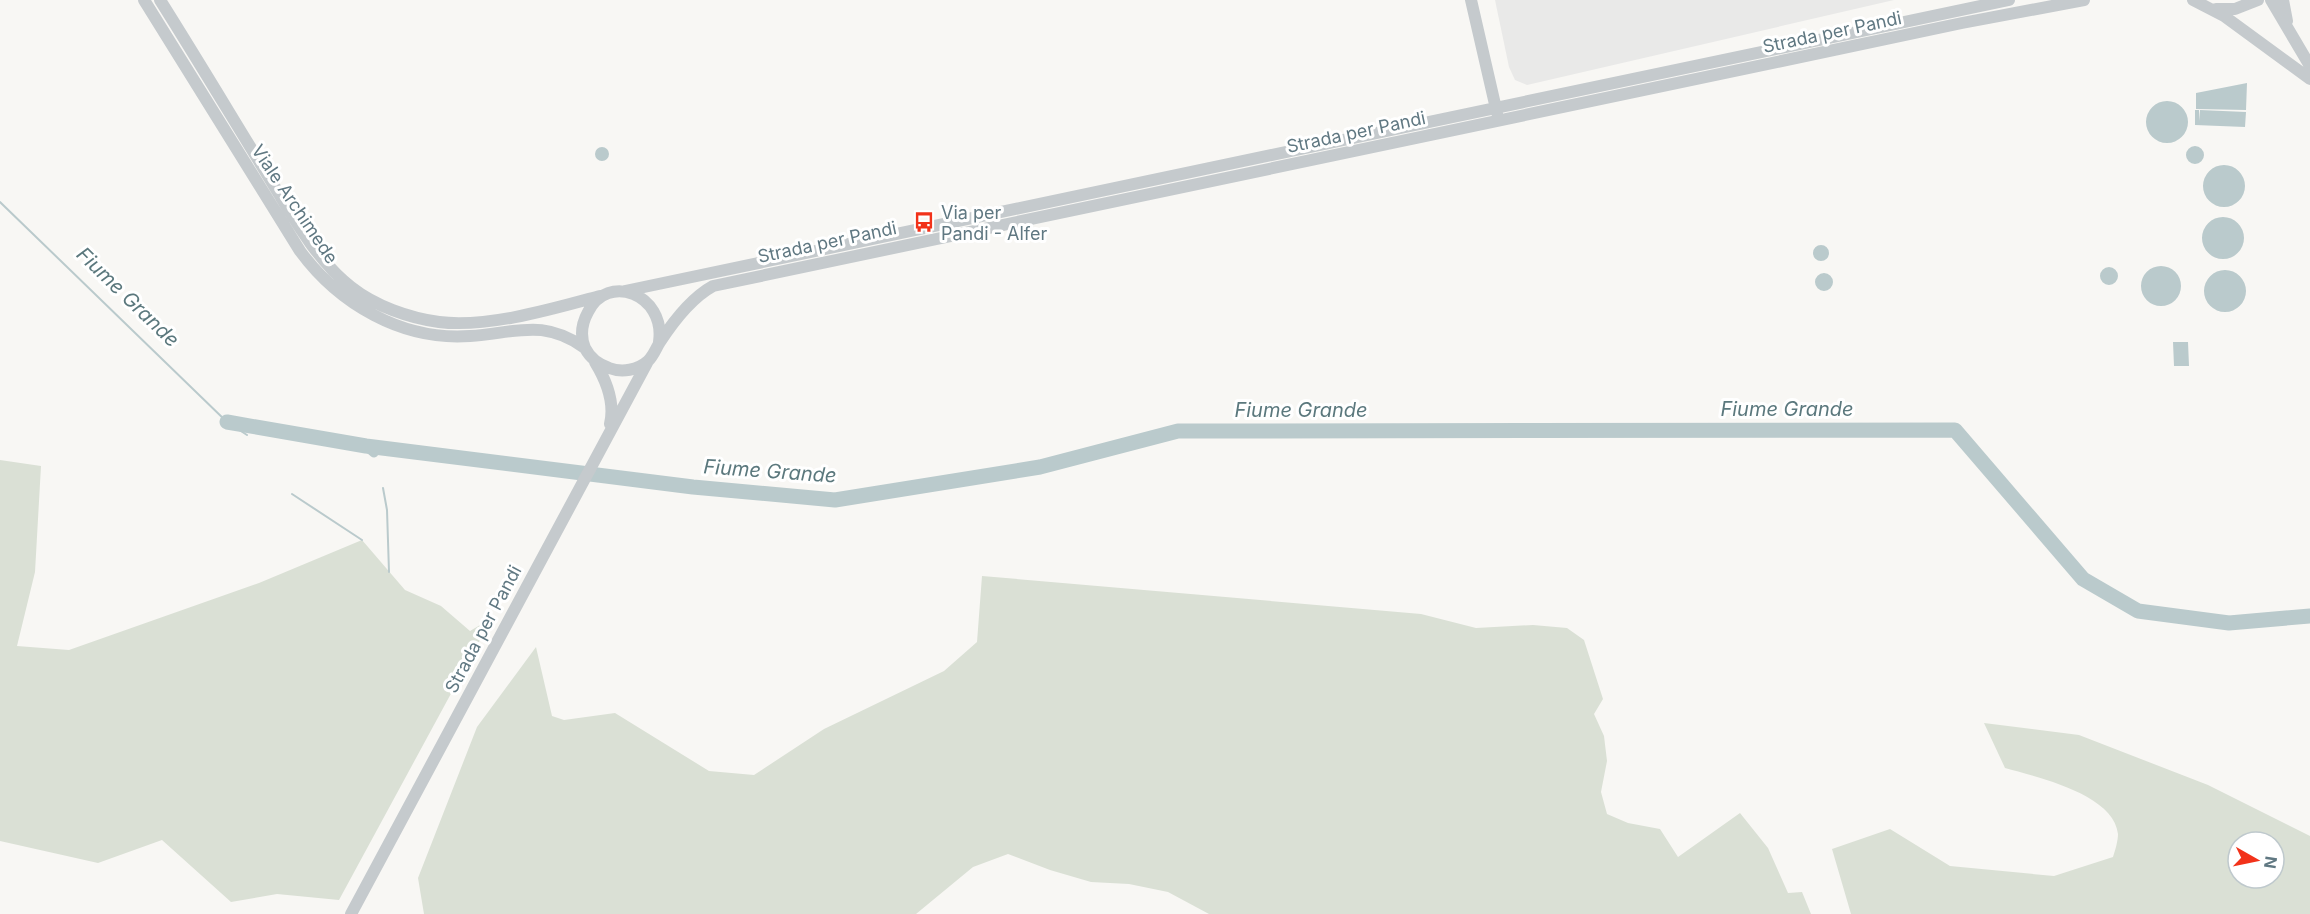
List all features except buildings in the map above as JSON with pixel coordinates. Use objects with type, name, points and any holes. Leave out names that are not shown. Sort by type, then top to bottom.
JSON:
[{"type":"street","name":"Viale Archimede","points":[[144,0],[300,251],[322,277],[348,300],[382,320],[424,333],[469,336],[518,328],[540,328],[564,335],[589,352]]},
{"type":"street","name":"Viale Archimede","points":[[160,0],[312,245],[337,274],[365,296],[409,315],[457,323],[491,321],[612,293]]},
{"type":"street","points":[[167,0],[170,16]]},
{"type":"street","points":[[1471,0],[1498,121]]},
{"type":"street","name":"Strada per Pandi","points":[[612,293],[945,225],[1495,106],[2009,0]]},
{"type":"street","name":"Strada per Pandi","points":[[351,914],[648,361],[659,342],[702,292],[713,286],[2084,0]]},
{"type":"street","points":[[2196,2],[2235,9],[2258,0]]},
{"type":"street","points":[[2271,0],[2310,66]]},
{"type":"street","points":[[2283,0],[2289,31]]},
{"type":"street","points":[[2196,2],[2224,16],[2310,79]]},
{"type":"street","points":[[609,431],[612,415],[611,401],[602,373],[589,352],[582,333],[589,308],[612,293],[637,295],[654,309],[659,320],[659,342]]},
{"type":"street","points":[[589,352],[614,370],[626,370],[648,361]]},
{"type":"shaded area","points":[[1495,0],[1894,0],[1527,85],[1515,80],[1509,67]]},
{"type":"shaded area","points":[[2247,83],[2246,110],[2196,109],[2196,93]]},
{"type":"shaded area","points":[[2167,101],[2182,107],[2188,122],[2182,137],[2167,143],[2152,137],[2146,122],[2152,107]]},
{"type":"shaded area","points":[[2195,110],[2199,110],[2199,121],[2200,110],[2246,112],[2245,127],[2195,125]]},
{"type":"shaded area","points":[[2195,146],[2201,149],[2204,155],[2201,161],[2195,164],[2189,161],[2186,155],[2189,149]]},
{"type":"shaded area","points":[[599,147],[605,147],[609,154],[605,161],[599,161],[595,157],[595,151]]},
{"type":"shaded area","points":[[2224,165],[2232,166],[2239,171],[2244,178],[2244,194],[2239,201],[2232,206],[2224,207],[2216,206],[2209,201],[2204,194],[2203,186],[2204,178],[2209,171],[2216,166]]},
{"type":"shaded area","points":[[2223,217],[2238,223],[2244,238],[2238,253],[2223,259],[2208,253],[2202,238],[2208,223]]},
{"type":"shaded area","points":[[1821,245],[1829,253],[1821,261],[1813,253]]},
{"type":"shaded area","points":[[2161,266],[2169,267],[2175,272],[2180,278],[2180,294],[2175,300],[2169,305],[2161,306],[2153,305],[2147,300],[2142,294],[2141,286],[2142,278],[2147,272],[2153,267]]},
{"type":"shaded area","points":[[2109,267],[2115,270],[2118,276],[2115,282],[2109,285],[2103,282],[2100,276],[2103,270]]},
{"type":"shaded area","points":[[2225,270],[2240,276],[2246,291],[2240,306],[2225,312],[2210,306],[2204,291],[2210,276]]},
{"type":"shaded area","points":[[1824,273],[1830,276],[1833,282],[1830,288],[1824,291],[1818,288],[1815,282],[1818,276]]},
{"type":"shaded area","points":[[2173,342],[2188,342],[2189,366],[2174,366]]},
{"type":"shaded area","points":[[0,460],[41,466],[35,572],[17,646],[69,650],[259,583],[362,540],[405,590],[441,606],[470,631],[492,618],[339,900],[277,894],[231,902],[162,840],[98,863],[0,841]]},
{"type":"shaded area","points":[[982,576],[1421,614],[1476,628],[1533,625],[1567,628],[1584,640],[1603,699],[1594,714],[1604,736],[1607,761],[1601,792],[1607,814],[1628,823],[1660,829],[1678,857],[1740,813],[1768,848],[1788,893],[1802,892],[1811,914],[1209,914],[1168,892],[1129,884],[1091,882],[1008,854],[973,867],[916,914],[424,914],[418,878],[477,727],[536,647],[552,716],[564,720],[615,713],[709,771],[754,775],[824,729],[944,671],[977,642]]},
{"type":"shaded area","points":[[1984,723],[2079,735],[2208,785],[2310,836],[2310,914],[1851,914],[1832,849],[1890,829],[1950,866],[2054,876],[2113,857],[2118,834],[2113,820],[2103,808],[2072,789],[2005,768]]},
{"type":"waterway","name":"Fiume Grande","points":[[0,202],[227,422],[247,435]]},
{"type":"waterway","name":"Fiume Grande","points":[[227,422],[366,446],[693,487],[835,500],[1040,467],[1178,431],[1955,430],[2083,579],[2138,611],[2229,623],[2310,616]]},
{"type":"waterway","name":"Fiume Grande","points":[[366,446],[374,453]]},
{"type":"waterway","points":[[383,488],[387,510],[389,572]]},
{"type":"waterway","name":"Fiume Grande","points":[[292,494],[362,540]]},
{"type":"place","name":"Via per Pandi - Alfer","points":[[924,222]]}]
